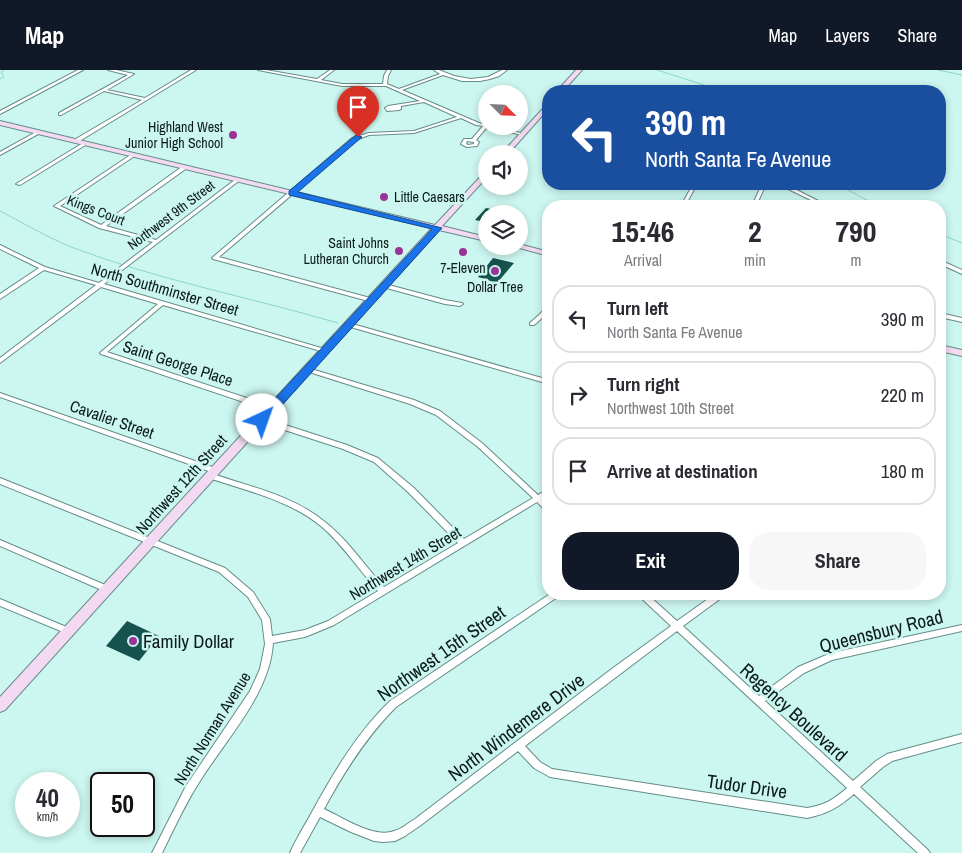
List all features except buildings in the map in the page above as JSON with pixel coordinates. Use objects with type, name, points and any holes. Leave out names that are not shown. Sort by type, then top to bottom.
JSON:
[{"type":"main road","points":[[565,85],[579,70]]},
{"type":"main road","points":[[528,127],[542,112]]},
{"type":"main road","points":[[0,123],[478,237]]},
{"type":"main road","points":[[512,145],[521,135]]},
{"type":"main road","name":"Northwest 12th Street","points":[[0,706],[478,183]]},
{"type":"main road","points":[[528,249],[542,252]]},
{"type":"main road","points":[[946,349],[962,353]]},
{"type":"street","points":[[0,113],[81,70]]},
{"type":"street","points":[[60,114],[132,74],[110,70]]},
{"type":"street","points":[[76,141],[194,70]]},
{"type":"street","points":[[260,70],[346,86],[384,84],[478,123]]},
{"type":"street","points":[[317,81],[332,70]]},
{"type":"street","points":[[384,84],[389,70]]},
{"type":"street","points":[[436,70],[443,74],[474,81],[494,77],[505,70]]},
{"type":"street","points":[[399,90],[443,74]]},
{"type":"street","points":[[103,90],[145,100]]},
{"type":"street","points":[[399,107],[424,101]]},
{"type":"street","points":[[372,300],[215,258],[358,137],[414,132],[461,117]]},
{"type":"street","points":[[0,154],[38,132]]},
{"type":"street","points":[[473,140],[478,135]]},
{"type":"street","points":[[18,184],[85,144]]},
{"type":"street","name":"Kings Court","points":[[134,155],[56,206],[101,227],[157,242]]},
{"type":"street","points":[[101,227],[185,167]]},
{"type":"street","name":"Northwest 9th Street","points":[[0,361],[238,180]]},
{"type":"street","points":[[794,190],[814,200]]},
{"type":"street","name":"North Southminster Street","points":[[0,247],[42,268],[326,351]]},
{"type":"street","points":[[946,265],[962,272]]},
{"type":"street","points":[[0,297],[42,268]]},
{"type":"street","points":[[385,286],[445,302],[460,304]]},
{"type":"street","name":"Saint George Place","points":[[162,303],[103,353],[272,408]]},
{"type":"street","points":[[532,324],[542,315]]},
{"type":"street","points":[[946,316],[962,320]]},
{"type":"street","points":[[348,325],[542,380]]},
{"type":"street","points":[[308,370],[412,402],[438,413],[480,445],[542,503]]},
{"type":"street","name":"Cavalier Street","points":[[0,395],[213,473],[315,517],[328,528],[384,592]]},
{"type":"street","points":[[262,420],[350,449],[376,460],[411,490],[463,544]]},
{"type":"street","name":"North Norman Avenue","points":[[0,481],[210,565],[235,580],[248,592],[261,609],[269,631],[269,656],[261,681],[201,769],[157,853]]},
{"type":"street","name":"Northwest 14th Street","points":[[269,640],[304,633],[322,627],[384,592],[542,496]]},
{"type":"street","points":[[0,543],[107,589]]},
{"type":"street","name":"Northwest 15th Street","points":[[295,853],[364,734],[382,714],[392,704],[547,600]]},
{"type":"street","name":"Regency Boulevard","points":[[649,600],[925,853]]},
{"type":"street","name":"North Windemere Drive","points":[[319,812],[376,837],[398,835],[418,822],[713,600]]},
{"type":"street","points":[[0,602],[68,632]]},
{"type":"street","name":"Queensbury Road","points":[[759,701],[801,670],[831,657],[962,628]]},
{"type":"street","name":"Tudor Drive","points":[[519,745],[537,765],[550,773],[807,812],[824,810],[832,806],[880,762],[890,757],[962,738]]},
{"type":"waterway","points":[[0,79],[4,77],[1,72],[4,70]]},
{"type":"waterway","points":[[657,70],[704,85]]},
{"type":"waterway","points":[[938,70],[962,75]]},
{"type":"waterway","points":[[848,190],[867,200]]},
{"type":"waterway","points":[[0,211],[62,243],[104,259],[170,279],[338,323]]},
{"type":"waterway","points":[[946,236],[962,243]]},
{"type":"place","name":"Highland West Junior High School","points":[[233,135]]},
{"type":"place","name":"Little Caesars","points":[[384,197]]},
{"type":"place","name":"Saint Johns Lutheran Church","points":[[399,251]]},
{"type":"place","name":"7-Eleven","points":[[463,252]]},
{"type":"place","name":"Dollar Tree","points":[[495,271]]},
{"type":"place","name":"Family Dollar","points":[[133,641]]},
{"type":"route","points":[[262,420],[438,228],[292,193],[358,137]]}]
